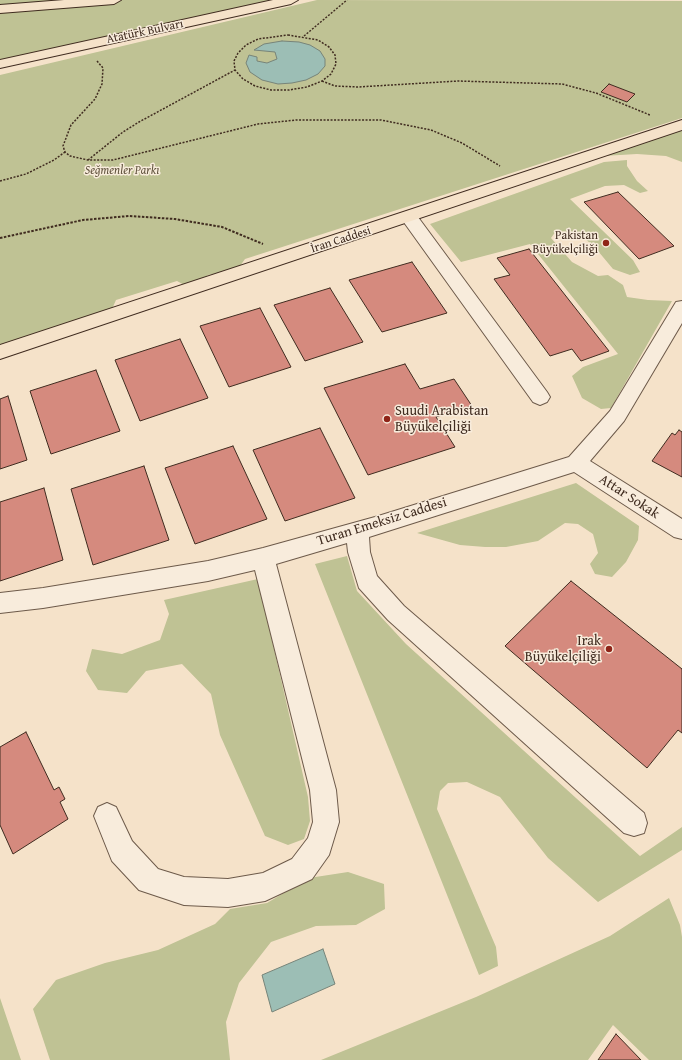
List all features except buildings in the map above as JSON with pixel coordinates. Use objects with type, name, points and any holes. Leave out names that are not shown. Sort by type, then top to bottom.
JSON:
[{"type":"main road","points":[[0,9],[109,0]]},
{"type":"main road","name":"Atatürk Bulvarı","points":[[0,64],[291,0]]},
{"type":"main road","name":"İran Caddesi","points":[[0,352],[410,217],[680,126]]},
{"type":"street","points":[[410,217],[540,397]]},
{"type":"street","points":[[576,462],[617,416],[682,307]]},
{"type":"street","name":"Attar Sokak","points":[[576,462],[682,530]]},
{"type":"street","name":"Turan Emeksiz Caddesi","points":[[0,603],[43,598],[208,571],[263,558],[358,531],[576,462]]},
{"type":"street","points":[[358,531],[359,552],[367,581],[396,613],[634,823]]},
{"type":"street","points":[[107,816],[122,851],[149,880],[184,891],[228,893],[265,887],[302,870],[319,845],[326,822],[322,790],[263,558]]},
{"type":"path","points":[[304,36],[347,0]]},
{"type":"path","points":[[273,36],[304,36],[318,40],[329,47],[335,55],[336,64],[331,74],[322,82],[307,87],[289,90],[272,90],[255,86],[243,79],[235,70],[234,61],[238,53],[252,42],[273,36]]},
{"type":"path","points":[[86,45],[102,68],[102,84],[95,99],[71,125],[63,146],[65,152],[70,156],[88,160],[113,160],[147,153],[258,124],[296,120],[380,120],[431,130],[462,143],[490,159],[519,180]]},
{"type":"path","points":[[88,160],[138,122],[235,70]]},
{"type":"path","points":[[322,82],[335,86],[358,87],[458,81],[562,84],[581,88],[610,98],[680,126]]},
{"type":"path","points":[[0,181],[26,174],[54,160],[65,152]]},
{"type":"path","points":[[0,238],[83,220],[129,216],[175,219],[222,227],[257,240],[269,247]]},
{"type":"green space","points":[[0,0],[291,0],[0,64]]},
{"type":"green space","name":"Seğmenler Parkı","points":[[317,0],[682,1],[682,118],[245,259],[240,266],[208,275],[199,283],[186,286],[177,281],[116,300],[112,309],[0,346],[0,75]]},
{"type":"green space","points":[[682,125],[682,162],[666,156],[637,154],[586,157]]},
{"type":"green space","points":[[627,160],[627,166],[637,181],[648,191],[640,193],[624,185],[605,186],[570,199],[633,260],[640,272],[630,275],[613,269],[593,245],[575,232],[556,231],[551,238],[572,262],[598,276],[608,275],[623,285],[627,297],[672,301],[611,408],[601,409],[582,398],[572,376],[583,367],[618,354],[530,244],[461,262],[430,224],[604,162]]},
{"type":"green space","points":[[576,483],[639,526],[638,540],[626,562],[612,577],[595,574],[590,564],[598,553],[593,534],[578,524],[565,523],[538,541],[506,547],[460,545],[417,533]]},
{"type":"green space","points":[[347,556],[357,591],[406,644],[640,856],[682,827],[682,850],[598,902],[548,858],[500,797],[467,782],[448,783],[440,791],[437,809],[496,947],[498,966],[479,975],[315,564]]},
{"type":"green space","points":[[258,579],[308,797],[310,821],[304,839],[288,845],[265,836],[220,735],[211,694],[182,664],[146,671],[127,693],[98,690],[86,671],[92,649],[122,654],[160,640],[169,614],[164,600]]},
{"type":"green space","points":[[348,872],[384,884],[385,909],[356,925],[316,926],[271,942],[239,983],[226,1022],[230,1060],[50,1060],[33,1009],[56,980],[105,963],[158,950],[215,924],[230,909],[267,903],[309,878]]},
{"type":"green space","points":[[669,898],[680,925],[682,937],[682,1060],[649,1060],[613,1025],[588,1060],[321,1060],[476,997],[610,936]]},
{"type":"green space","points":[[0,998],[21,1060],[0,1060]]},
{"type":"water","points":[[282,41],[299,42],[310,45],[320,51],[325,59],[325,66],[318,74],[306,80],[292,83],[278,84],[262,80],[250,72],[246,63],[249,55],[257,57],[257,61],[267,63],[277,59],[275,52],[254,50],[264,44]]},
{"type":"water","points":[[323,949],[335,984],[272,1012],[262,975]]},
{"type":"place","name":"Pakistan Büyükelçiliği","points":[[606,243]]},
{"type":"place","name":"Suudi Arabistan Büyükelçiliği","points":[[387,419]]},
{"type":"place","name":"Irak Büyükelçiliği","points":[[609,649]]}]
